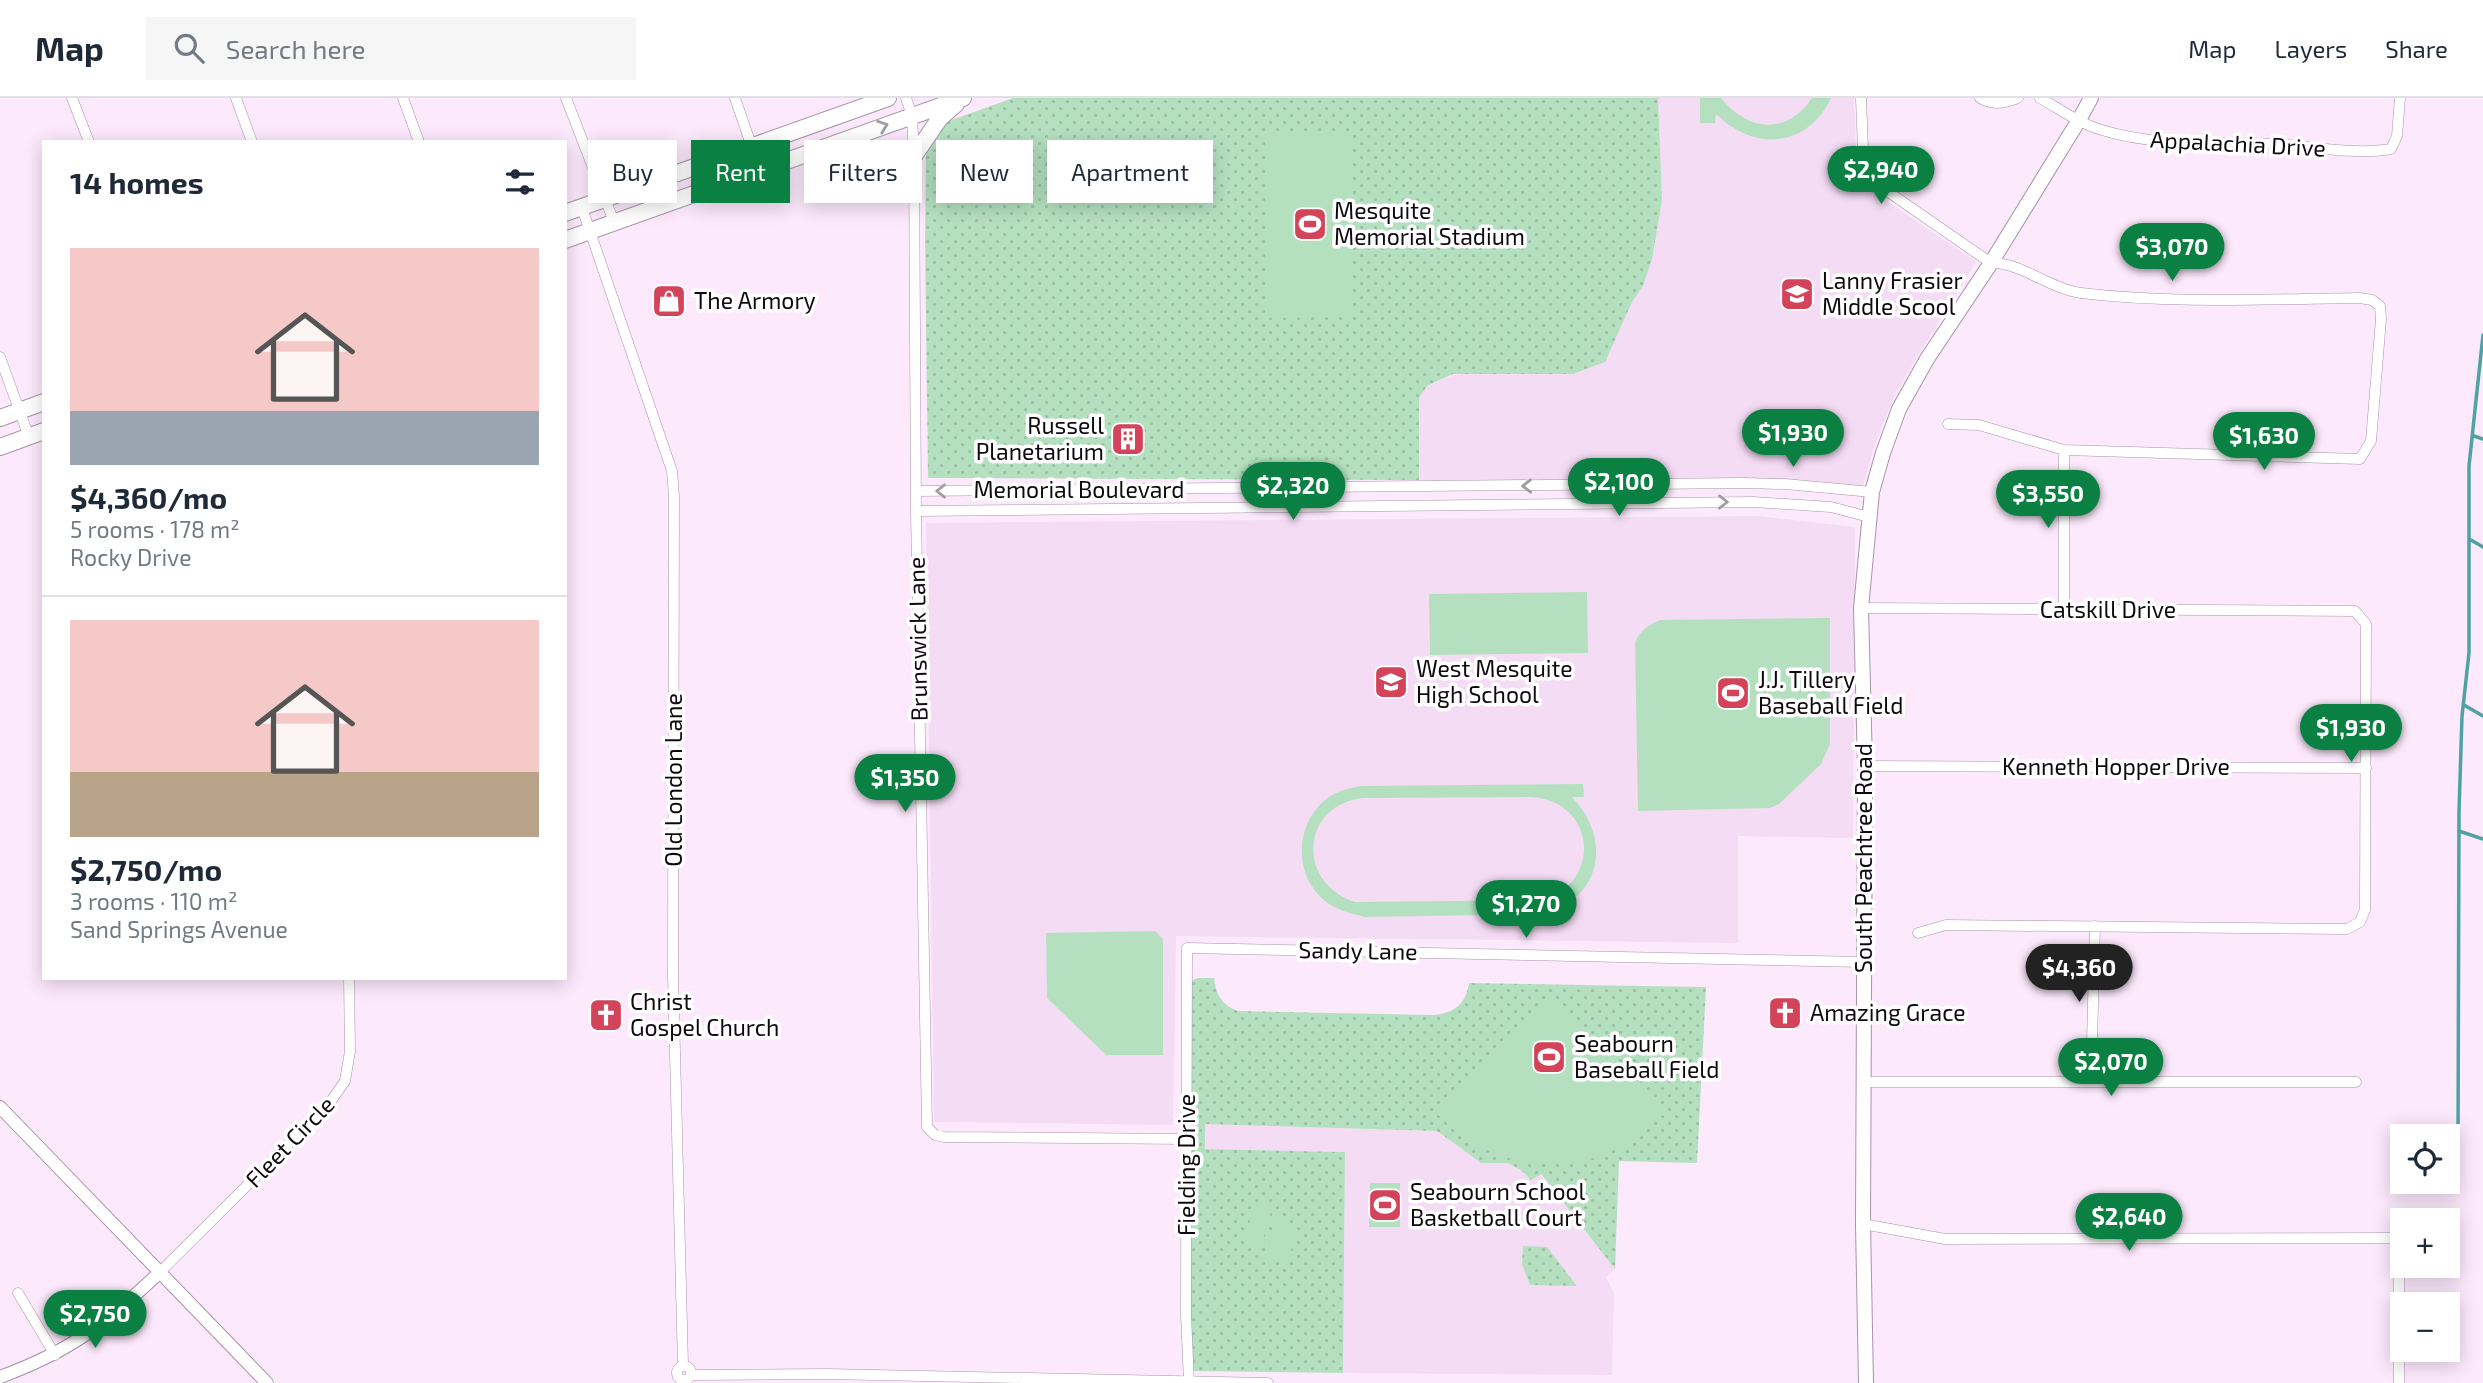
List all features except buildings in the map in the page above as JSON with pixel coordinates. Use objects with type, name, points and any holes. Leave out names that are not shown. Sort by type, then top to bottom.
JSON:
[{"type":"main road","points":[[774,140],[888,98]]},
{"type":"main road","points":[[790,161],[963,98]]},
{"type":"main road","points":[[922,144],[940,118],[963,98]]},
{"type":"main road","name":"South Peachtree Road","points":[[1866,1383],[1863,1224],[1865,766],[1861,608],[1872,492],[1899,409],[1955,314],[1991,263],[2091,98]]},
{"type":"main road","points":[[567,239],[691,196]]},
{"type":"main road","points":[[567,213],[596,203]]},
{"type":"main road","points":[[0,418],[42,403]]},
{"type":"main road","points":[[0,447],[36,434]]},
{"type":"street","points":[[72,98],[88,140]]},
{"type":"street","points":[[236,98],[251,140]]},
{"type":"street","points":[[403,98],[418,140]]},
{"type":"street","points":[[566,98],[588,156]]},
{"type":"street","points":[[735,98],[749,140]]},
{"type":"street","name":"Brunswick Lane","points":[[906,98],[912,116],[913,140]]},
{"type":"street","points":[[1861,98],[1864,175],[1991,263],[2005,262],[2039,280],[2075,292],[2124,298],[2360,298],[2372,300],[2380,306],[2371,441],[2360,458],[2064,450],[1979,425],[1948,424]]},
{"type":"street","points":[[1980,98],[1990,104],[2006,103],[2018,98]]},
{"type":"street","name":"Appalachia Drive","points":[[2040,98],[2101,130],[2130,137],[2180,143],[2276,144],[2374,152],[2391,149],[2397,136],[2400,98]]},
{"type":"street","points":[[606,203],[614,222]]},
{"type":"street","name":"Brunswick Lane","points":[[914,203],[916,511],[928,1126],[935,1135],[944,1137],[1188,1139]]},
{"type":"street","name":"Old London Lane","points":[[582,208],[672,471],[673,975],[683,1366]]},
{"type":"street","points":[[0,357],[19,411],[36,434]]},
{"type":"street","points":[[2064,450],[2064,610]]},
{"type":"street","name":"Memorial Boulevard","points":[[916,491],[1744,483],[1872,492]]},
{"type":"street","name":"Memorial Boulevard","points":[[916,511],[1753,502],[1831,507],[1868,517]]},
{"type":"street","name":"Catskill Drive","points":[[1861,608],[2355,611],[2366,624],[2367,768]]},
{"type":"street","name":"Kenneth Hopper Drive","points":[[1865,766],[2367,768]]},
{"type":"street","points":[[1918,933],[1946,925],[2347,929],[2360,922],[2365,910],[2367,768]]},
{"type":"street","points":[[2091,1082],[2095,926]]},
{"type":"street","name":"Fielding Drive","points":[[1187,947],[1186,1315],[1189,1382]]},
{"type":"street","name":"Sandy Lane","points":[[1187,947],[1864,962]]},
{"type":"street","name":"Fleet Circle","points":[[159,1273],[329,1104],[345,1081],[350,1051],[349,980]]},
{"type":"street","points":[[1864,1082],[2356,1082]]},
{"type":"street","points":[[0,1107],[267,1383]]},
{"type":"street","points":[[1863,1224],[1945,1239],[2399,1238],[2399,1383]]},
{"type":"street","points":[[0,1377],[55,1355],[111,1318],[159,1273]]},
{"type":"street","points":[[18,1293],[55,1355]]},
{"type":"street","points":[[683,1366],[689,1368],[691,1375],[687,1380],[674,1380],[683,1366]]},
{"type":"street","points":[[691,1375],[827,1374],[1268,1383]]},
{"type":"shaded area","name":"Lanny Frasier Middle Scool","points":[[1658,98],[1854,98],[1857,181],[1976,262],[1896,392],[1875,444],[1862,489],[1842,485],[1419,480],[1419,398],[1427,386],[1632,302],[1643,286],[1662,200]]},
{"type":"shaded area","name":"West Mesquite High School","points":[[1757,516],[1855,527],[1853,838],[1738,836],[1738,943],[1176,936],[1173,1125],[934,1122],[926,523]]},
{"type":"shaded area","points":[[1205,1124],[1437,1131],[1481,1163],[1507,1163],[1521,1170],[1540,1174],[1615,1269],[1606,1277],[1614,1293],[1612,1375],[1343,1373],[1345,1152],[1204,1149]]},
{"type":"green space","name":"Mesquite Memorial Stadium","points":[[1013,98],[1658,98],[1662,200],[1652,259],[1643,286],[1632,302],[1605,362],[1573,374],[1453,374],[1427,386],[1419,398],[1419,480],[928,478],[926,150],[946,122]]},
{"type":"green space","points":[[1700,98],[1721,98],[1743,117],[1767,125],[1791,119],[1812,98],[1831,98],[1821,115],[1808,127],[1794,135],[1762,139],[1731,126],[1716,114],[1715,123],[1700,123]]},
{"type":"green space","name":"Mesquite Memorial Stadium","points":[[1351,131],[1353,317],[1269,318],[1267,132]]},
{"type":"green space","points":[[1587,592],[1588,653],[1430,655],[1429,594]]},
{"type":"green space","name":"J.J. Tillery Baseball Field","points":[[1830,618],[1830,744],[1821,764],[1779,804],[1770,808],[1638,811],[1635,642],[1642,631],[1660,620]]},
{"type":"green space","points":[[1583,784],[1584,797],[1572,797],[1585,813],[1593,831],[1595,865],[1589,881],[1579,894],[1564,906],[1545,914],[1365,917],[1338,909],[1317,893],[1308,879],[1303,864],[1304,832],[1320,804],[1334,794],[1360,786]],"holes":[[[1532,797],[1553,802],[1568,812],[1579,826],[1584,842],[1583,859],[1577,875],[1564,889],[1546,900],[1355,902],[1336,892],[1322,878],[1315,862],[1313,845],[1318,828],[1328,814],[1343,803],[1364,798]]]},
{"type":"green space","points":[[1155,931],[1163,939],[1163,1055],[1106,1055],[1047,998],[1046,933]]},
{"type":"green space","points":[[1197,978],[1214,978],[1221,999],[1238,1011],[1430,1015],[1445,1013],[1457,1007],[1465,997],[1469,983],[1706,987],[1697,1163],[1619,1161],[1615,1269],[1541,1174],[1531,1180],[1521,1170],[1507,1163],[1481,1163],[1437,1131],[1205,1124],[1205,1149],[1345,1152],[1343,1373],[1190,1371],[1192,981]]},
{"type":"green space","name":"Seabourn Baseball Field","points":[[1546,1003],[1554,1003],[1664,1114],[1616,1149],[1568,1163],[1543,1164],[1495,1154],[1453,1129],[1435,1111]]},
{"type":"green space","name":"Seabourn School Basketball Court","points":[[1370,1183],[1400,1183],[1400,1227],[1369,1227]]},
{"type":"green space","points":[[1255,1203],[1272,1208],[1261,1246],[1244,1241]]},
{"type":"green space","points":[[1276,1219],[1298,1225],[1287,1264],[1265,1258]]},
{"type":"green space","points":[[1523,1246],[1547,1247],[1577,1286],[1530,1285],[1522,1264]]},
{"type":"waterway","points":[[2458,1124],[2459,812],[2462,716],[2469,653],[2469,466],[2483,335]]},
{"type":"waterway","points":[[2474,436],[2483,439]]},
{"type":"waterway","points":[[2471,540],[2483,547]]},
{"type":"waterway","points":[[2464,705],[2483,716]]},
{"type":"waterway","points":[[2459,831],[2483,839]]},
{"type":"place","name":"Mesquite Memorial Stadium","points":[[1310,224]]},
{"type":"place","name":"Lanny Frasier Middle Scool","points":[[1797,294]]},
{"type":"place","name":"The Armory","points":[[669,301]]},
{"type":"place","name":"Russell Planetarium","points":[[1128,439]]},
{"type":"place","name":"West Mesquite High School","points":[[1391,682]]},
{"type":"place","name":"J.J. Tillery Baseball Field","points":[[1733,693]]},
{"type":"place","name":"Amazing Grace","points":[[1785,1013]]},
{"type":"place","name":"Christ Gospel Church","points":[[606,1015]]},
{"type":"place","name":"Seabourn Baseball Field","points":[[1549,1057]]},
{"type":"place","name":"Seabourn School Basketball Court","points":[[1385,1205]]}]
